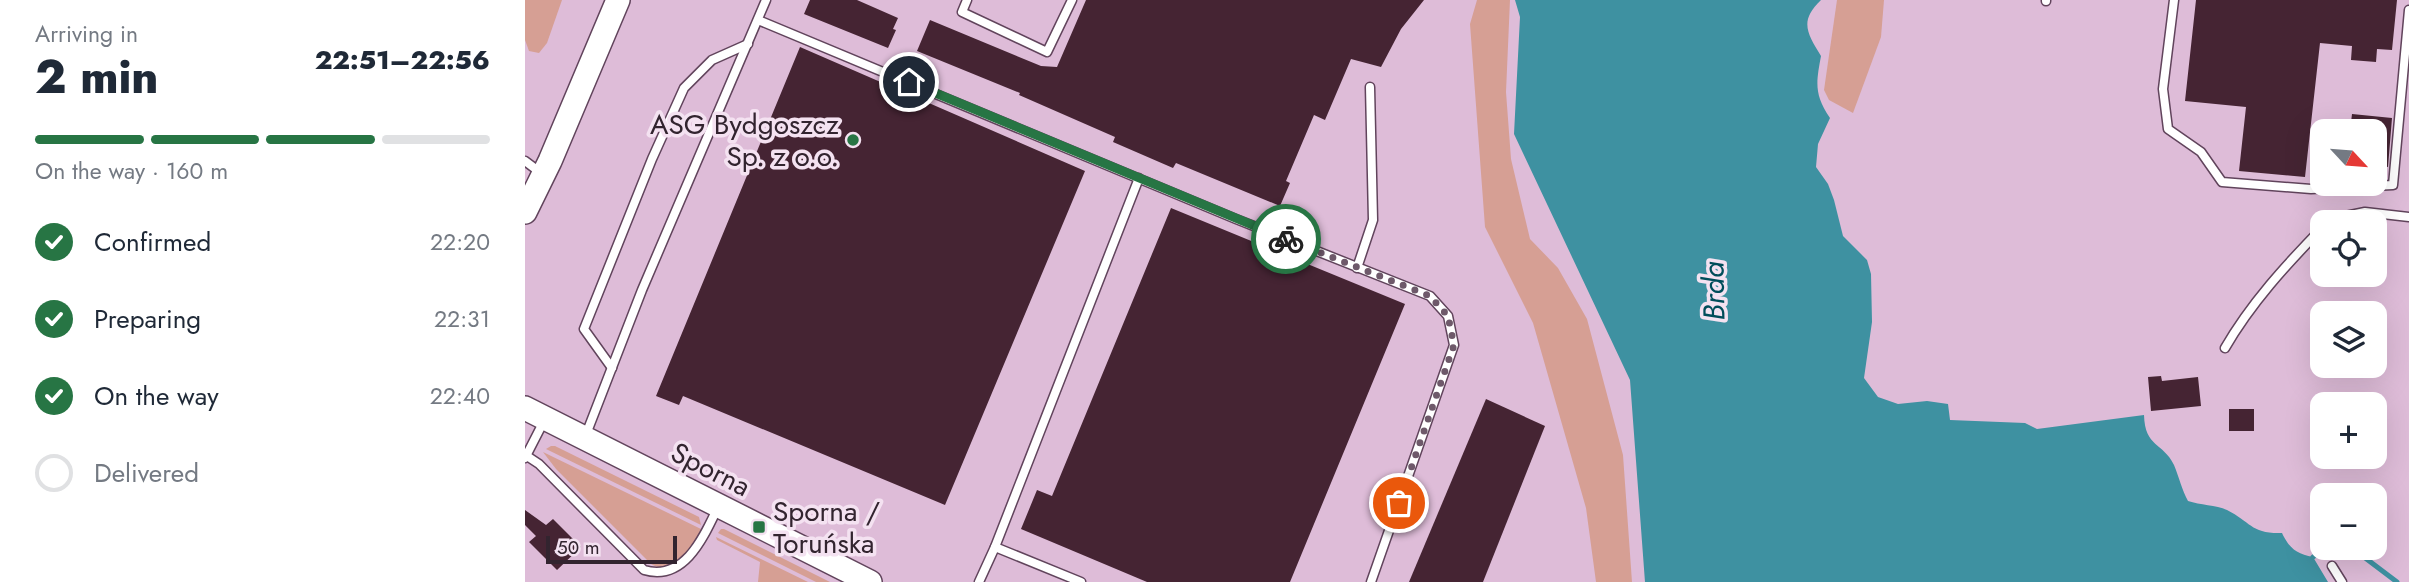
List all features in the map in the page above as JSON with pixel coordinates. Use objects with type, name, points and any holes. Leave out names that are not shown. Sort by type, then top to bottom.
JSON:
[{"type":"street","points":[[525,212],[618,0]]},
{"type":"street","name":"Sporna","points":[[535,413],[870,582]]},
{"type":"lane","points":[[584,439],[647,277],[766,0]]},
{"type":"lane","points":[[967,0],[962,12],[1047,52],[1072,0]]},
{"type":"lane","points":[[2174,0],[2163,89],[2168,129],[2201,152],[2222,182],[2311,189],[2393,185],[2409,10]]},
{"type":"lane","points":[[758,20],[1430,296],[1448,316],[1454,345],[1371,582]]},
{"type":"lane","points":[[612,368],[584,330],[652,159],[684,88],[712,60],[748,44]]},
{"type":"lane","points":[[1357,268],[1373,220],[1370,87]]},
{"type":"lane","points":[[525,161],[543,175]]},
{"type":"lane","points":[[979,582],[1139,178]]},
{"type":"lane","points":[[2387,214],[2409,217]]},
{"type":"lane","points":[[2225,348],[2242,318],[2310,240]]},
{"type":"lane","points":[[535,413],[526,457],[539,464],[644,570],[657,576],[674,575],[685,566],[718,506]]},
{"type":"lane","points":[[995,547],[1081,582]]},
{"type":"lane","points":[[2332,566],[2342,582]]},
{"type":"shaded area","points":[[525,0],[562,0],[547,43],[539,53],[529,51],[525,40]]},
{"type":"shaded area","points":[[1477,0],[1510,0],[1506,92],[1511,159],[1530,239],[1558,268],[1587,319],[1623,455],[1632,582],[1596,582],[1586,508],[1533,323],[1485,227],[1470,24]]},
{"type":"shaded area","points":[[1837,0],[1884,0],[1881,37],[1853,113],[1829,100],[1824,90]]},
{"type":"shaded area","points":[[551,446],[699,517],[701,525],[546,449]]},
{"type":"shaded area","points":[[543,452],[701,529],[693,545],[676,565],[660,568],[651,564],[556,469]]},
{"type":"shaded area","points":[[721,529],[830,582],[816,582],[718,533]]},
{"type":"shaded area","points":[[716,537],[808,582],[758,582],[760,562],[717,540]]},
{"type":"water","name":"Brda","points":[[1515,0],[1821,0],[1810,14],[1807,27],[1821,56],[1817,81],[1819,95],[1830,118],[1818,144],[1816,167],[1828,184],[1843,236],[1867,260],[1871,274],[1872,322],[1864,378],[1878,397],[1898,404],[1927,401],[1948,404],[1950,420],[2025,423],[2037,429],[2144,415],[2148,434],[2170,458],[2188,501],[2227,510],[2264,532],[2282,533],[2294,550],[2315,560],[2328,582],[1645,582],[1630,380],[1514,134],[1520,17]]},
{"type":"building","points":[[810,0],[857,0],[898,18],[888,48],[804,14]]},
{"type":"building","points":[[1086,0],[1424,0],[1401,29],[1381,67],[1351,59],[1325,120],[1314,115],[1286,181],[1290,183],[1280,206],[1176,163],[1173,168],[1113,142],[1115,137],[1019,95],[1020,93],[917,51],[930,20],[1041,66],[1057,67]]},
{"type":"building","points":[[2196,0],[2397,0],[2392,50],[2377,49],[2376,62],[2351,60],[2352,46],[2320,43],[2305,177],[2239,171],[2246,107],[2185,101]]},
{"type":"building","points":[[800,47],[1085,171],[945,505],[683,396],[679,405],[656,396]]},
{"type":"building","points":[[2352,114],[2392,118],[2388,167],[2387,119],[2351,119]]},
{"type":"building","points":[[1171,208],[1405,304],[1290,582],[1147,582],[1021,529],[1037,490],[1052,496]]},
{"type":"building","points":[[2161,376],[2162,381],[2198,377],[2201,406],[2151,411],[2148,377]]},
{"type":"building","points":[[1486,399],[1545,426],[1483,582],[1409,582]]},
{"type":"building","points":[[2229,409],[2254,409],[2254,431],[2229,431]]},
{"type":"building","points":[[525,510],[546,525],[553,519],[581,547],[557,570],[529,542],[536,536],[525,525]]},
{"type":"waterway","points":[[2368,560],[2397,582]]},
{"type":"way so far","points":[[1286,239],[1430,296],[1448,316],[1454,345],[1399,503]]},
{"type":"place","name":"ASG Bydgoszcz Sp. z o.o.","points":[[853,140]]},
{"type":"place","name":"Sporna / Toruńska","points":[[759,527]]},
{"type":"route","points":[[909,82],[1286,239]]}]
